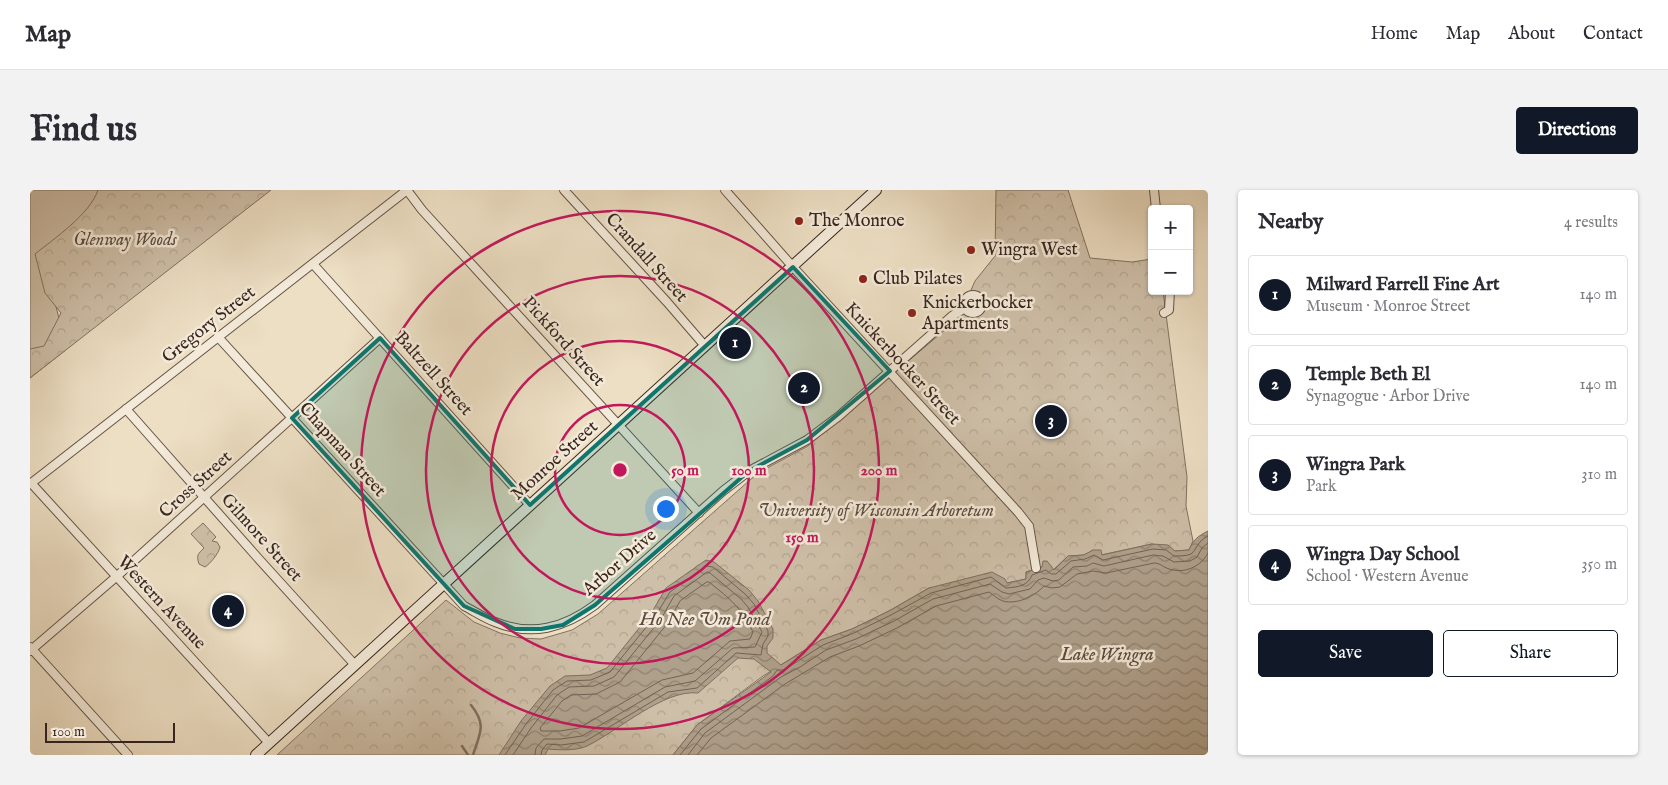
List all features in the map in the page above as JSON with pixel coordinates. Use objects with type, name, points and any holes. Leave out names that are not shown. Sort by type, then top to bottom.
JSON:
[{"type":"main road","name":"Monroe Street","points":[[256,755],[876,190]]},
{"type":"street","name":"Gregory Street","points":[[31,484],[407,190]]},
{"type":"street","name":"Pickford Street","points":[[407,190],[422,210],[699,513]]},
{"type":"street","name":"Crandall Street","points":[[564,190],[705,346]]},
{"type":"street","name":"Knickerbocker Street","points":[[725,190],[1029,526],[1036,568]]},
{"type":"street","points":[[1154,190],[1156,205]]},
{"type":"street","name":"Baltzell Street","points":[[313,264],[530,505]]},
{"type":"street","points":[[1164,313],[1170,307],[1170,295]]},
{"type":"street","name":"Arbor Drive","points":[[443,584],[464,606],[515,629],[541,629],[562,624],[581,616],[749,470],[807,440],[826,426],[952,316],[965,308]]},
{"type":"street","name":"Chapman Street","points":[[218,337],[443,584]]},
{"type":"street","name":"Cross Street","points":[[31,649],[116,577],[380,338]]},
{"type":"street","name":"Gilmore Street","points":[[126,409],[355,664]]},
{"type":"street","name":"Western Avenue","points":[[31,484],[269,743]]},
{"type":"street","points":[[31,649],[128,755]]},
{"type":"highlighted area","points":[[793,267],[890,371],[807,440],[749,471],[595,605],[563,625],[541,629],[515,629],[464,606],[292,418],[380,338],[530,505]]},
{"type":"green space","points":[[30,190],[113,190],[43,257],[67,349],[30,378]]},
{"type":"green space","name":"Glenway Woods","points":[[98,190],[271,190],[30,378],[30,349],[44,346],[61,313],[45,293],[35,254],[80,217],[94,199]]},
{"type":"green space","name":"University of Wisconsin Arboretum","points":[[996,190],[1068,190],[1090,258],[1132,262],[1148,260],[1148,295],[1164,295],[1187,477],[1186,506],[1193,541],[1189,550],[1175,551],[1152,544],[1101,555],[1093,550],[1084,555],[1068,556],[1053,570],[1047,562],[1042,567],[1026,572],[1026,579],[1007,583],[929,588],[889,611],[852,629],[821,640],[763,676],[697,725],[673,755],[277,755],[446,600],[474,622],[500,633],[520,638],[541,639],[572,630],[598,614],[758,473],[808,446],[959,318],[975,281],[995,256]]},
{"type":"green space","points":[[203,523],[216,537],[212,541],[217,542],[220,547],[214,558],[205,567],[199,564],[198,559],[199,553],[204,548],[191,534]]},
{"type":"water","name":"Lake Wingra","points":[[1208,531],[1208,755],[673,755],[697,725],[771,672],[754,659],[738,658],[698,693],[671,697],[656,704],[583,748],[548,749],[545,755],[499,755],[521,721],[550,686],[565,676],[590,675],[607,668],[652,612],[666,588],[706,560],[714,562],[749,590],[758,601],[773,629],[773,638],[767,646],[767,653],[781,665],[821,640],[852,629],[889,611],[929,588],[992,572],[1005,579],[1007,583],[1026,579],[1026,572],[1042,567],[1043,561],[1047,561],[1054,570],[1068,556],[1084,555],[1093,550],[1101,550],[1102,555],[1152,544],[1168,545],[1175,551],[1189,550],[1196,539]]},
{"type":"waterway","points":[[471,705],[481,724],[480,735],[473,755]]},
{"type":"waterway","points":[[462,746],[468,755]]},
{"type":"place","name":"The Monroe","points":[[799,221]]},
{"type":"place","name":"Wingra West","points":[[971,250]]},
{"type":"place","name":"Club Pilates","points":[[863,279]]},
{"type":"place","name":"Knickerbocker Apartments","points":[[912,313]]},
{"type":"place","name":"Milward Farrell Fine Art","points":[[735,343]]},
{"type":"place","name":"Temple Beth El","points":[[804,388]]},
{"type":"place","name":"Wingra Park","points":[[1051,421]]},
{"type":"place","name":"Wingra Day School","points":[[228,611]]},
{"type":"water label","name":"Ho Nee Um Pond","points":[[705,620]]}]
